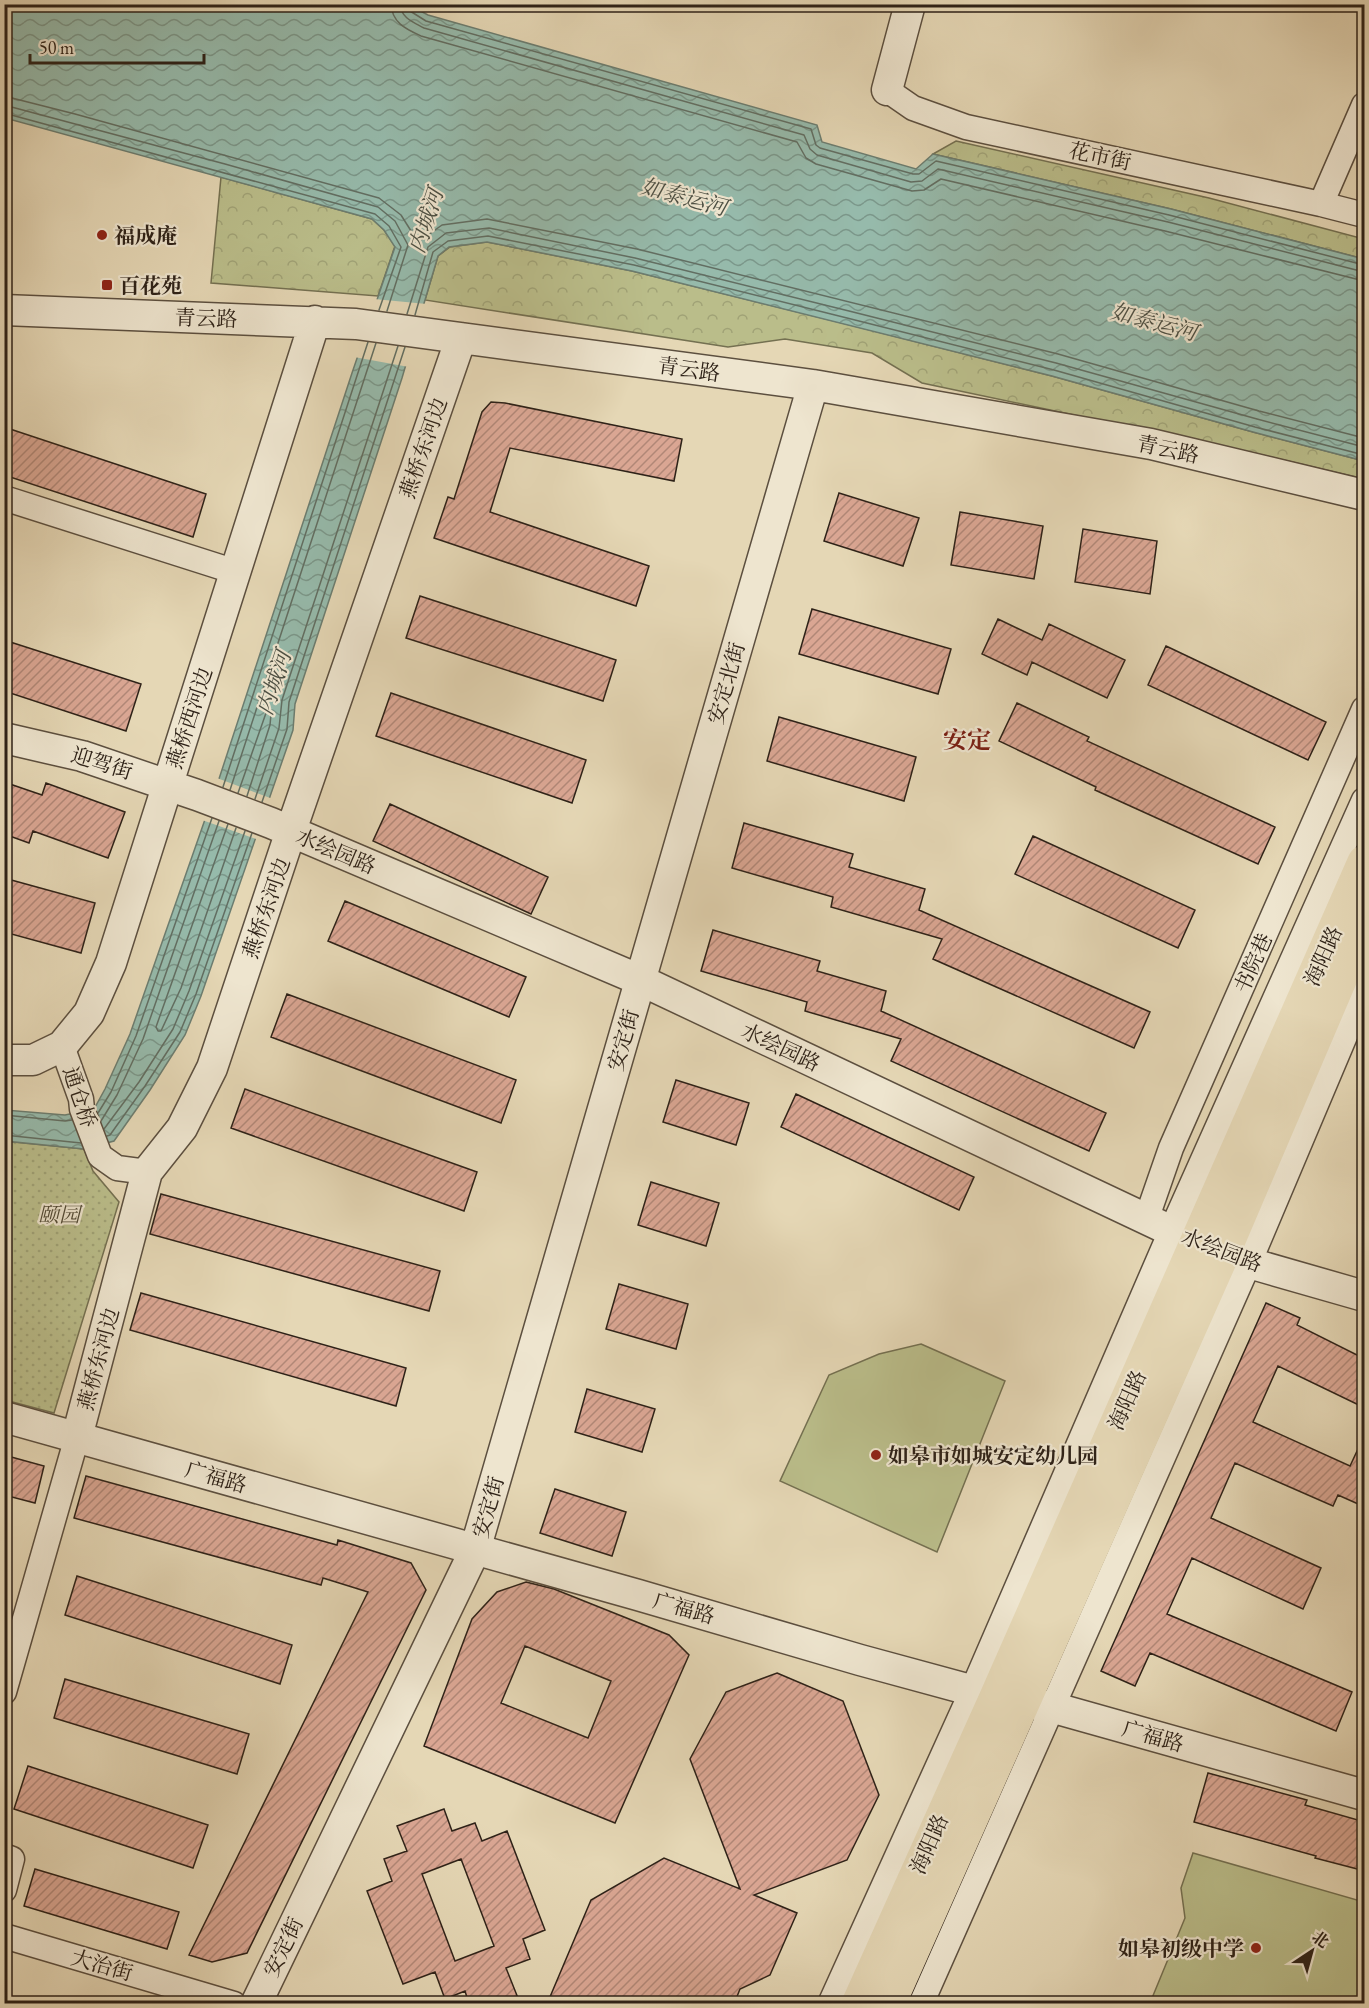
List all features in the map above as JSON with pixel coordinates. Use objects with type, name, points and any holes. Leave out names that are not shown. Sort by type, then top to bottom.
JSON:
[{"type":"main road","name":"海阳路","points":[[889,2004],[1010,1699],[1197,1242],[1365,862]]},
{"type":"main road","name":"海阳路","points":[[1197,1242],[1365,924]]},
{"type":"main road","name":"海阳路","points":[[858,2004],[1010,1699]]},
{"type":"street","points":[[887,90],[910,4]]},
{"type":"street","name":"花市街","points":[[887,90],[913,108],[966,127],[1365,215]]},
{"type":"street","points":[[1321,204],[1365,105]]},
{"type":"street","name":"青云路","points":[[4,310],[356,324],[813,385],[1150,444],[1365,495]]},
{"type":"street","name":"燕桥西河边","points":[[4,1060],[33,1060],[62,1046],[89,1013],[111,963],[315,321]]},
{"type":"street","name":"燕桥东河边","points":[[77,1437],[147,1172],[182,1128],[212,1068],[281,827],[461,338]]},
{"type":"street","name":"安定北街","points":[[640,981],[813,385]]},
{"type":"street","points":[[4,498],[236,572]]},
{"type":"street","name":"书院巷","points":[[1197,1242],[1171,1148],[1365,709]]},
{"type":"street","name":"迎驾街","points":[[4,738],[82,756],[197,795]]},
{"type":"street","name":"水绘园路","points":[[197,795],[281,827],[640,981],[1197,1242],[1365,1296]]},
{"type":"street","points":[[921,2004],[1010,1699],[1197,1242],[1365,800]]},
{"type":"street","name":"安定街","points":[[256,2004],[475,1550],[640,981]]},
{"type":"street","points":[[1197,1242],[1365,991]]},
{"type":"street","name":"通仓桥","points":[[62,1046],[81,1099],[82,1110],[100,1156],[117,1168],[147,1172]]},
{"type":"street","name":"广福路","points":[[4,1417],[1365,1796]]},
{"type":"street","points":[[4,1692],[77,1437]]},
{"type":"street","points":[[830,2004],[1010,1699]]},
{"type":"street","points":[[4,1856],[12,1859],[4,1890]]},
{"type":"street","name":"大治街","points":[[4,1936],[234,2004]]},
{"type":"green space","points":[[956,141],[1209,198],[1364,239],[1364,259],[1171,209],[933,154]]},
{"type":"green space","points":[[221,177],[372,219],[384,230],[395,246],[378,296],[211,283]]},
{"type":"green space","points":[[487,242],[632,271],[1052,376],[1364,461],[1364,479],[1245,451],[922,383],[872,353],[785,339],[728,347],[425,300],[438,256],[450,247]]},
{"type":"green space","name":"颐园","points":[[4,1141],[84,1149],[93,1171],[119,1202],[54,1413],[5,1400]]},
{"type":"green space","points":[[921,1344],[1005,1381],[937,1552],[780,1481],[829,1375],[879,1354]]},
{"type":"green space","name":"如皋初级中学","points":[[1193,1853],[1364,1902],[1364,1986],[1356,2003],[1150,2003],[1185,1918],[1181,1888]]},
{"type":"water","points":[[5,5],[409,5],[428,15],[817,125],[822,142],[916,169],[933,154],[1171,209],[1364,259],[1364,461],[1052,376],[632,271],[487,242],[449,247],[438,256],[402,378],[295,704],[293,730],[201,996],[185,1035],[114,1141],[84,1149],[5,1141],[5,1110],[65,1115],[94,1109],[130,1034],[216,788],[395,247],[384,230],[372,219],[5,118]]},
{"type":"pier","points":[[374,299],[427,304],[409,367],[354,357]]},
{"type":"pier","points":[[217,778],[273,799],[259,840],[202,820]]},
{"type":"building","points":[[491,402],[682,439],[674,481],[510,448],[490,512],[649,566],[636,606],[434,538],[448,497],[454,499],[482,412]]},
{"type":"building","points":[[4,427],[206,494],[193,537],[4,475]]},
{"type":"building","points":[[839,493],[919,518],[903,566],[824,541]]},
{"type":"building","points":[[960,512],[1043,526],[1034,579],[951,565]]},
{"type":"building","points":[[1083,529],[1157,541],[1150,594],[1075,582]]},
{"type":"building","points":[[420,596],[616,660],[603,701],[406,638]]},
{"type":"building","points":[[812,609],[951,649],[938,694],[799,654]]},
{"type":"building","points":[[998,619],[1042,640],[1049,624],[1125,660],[1107,698],[1032,662],[1027,675],[982,654]]},
{"type":"building","points":[[4,640],[141,684],[126,731],[4,691]]},
{"type":"building","points":[[1166,646],[1326,722],[1308,760],[1148,685]]},
{"type":"building","points":[[391,693],[586,760],[572,803],[376,736]]},
{"type":"building","points":[[1017,703],[1089,737],[1087,741],[1275,827],[1258,864],[1095,790],[1096,787],[999,741]]},
{"type":"building","points":[[779,717],[916,757],[904,801],[767,761]]},
{"type":"building","points":[[4,782],[42,795],[46,783],[125,812],[108,858],[33,831],[29,843],[4,834]]},
{"type":"building","points":[[390,804],[548,877],[531,914],[373,841]]},
{"type":"building","points":[[744,823],[853,854],[849,867],[925,889],[919,910],[1150,1012],[1134,1048],[933,959],[942,939],[831,907],[833,897],[732,868]]},
{"type":"building","points":[[1033,836],[1195,910],[1178,948],[1015,874]]},
{"type":"building","points":[[4,878],[95,903],[81,953],[4,932]]},
{"type":"building","points":[[345,901],[526,977],[509,1017],[328,941]]},
{"type":"building","points":[[713,930],[820,961],[817,971],[886,991],[881,1011],[1106,1113],[1089,1151],[891,1061],[901,1039],[805,1011],[807,1002],[701,971]]},
{"type":"building","points":[[287,994],[516,1080],[501,1123],[271,1037]]},
{"type":"building","points":[[676,1080],[749,1103],[736,1145],[663,1122]]},
{"type":"building","points":[[245,1089],[477,1172],[464,1211],[231,1128]]},
{"type":"building","points":[[796,1094],[974,1177],[959,1210],[781,1127]]},
{"type":"building","points":[[651,1182],[719,1203],[706,1246],[638,1225]]},
{"type":"building","points":[[161,1194],[440,1271],[429,1311],[150,1234]]},
{"type":"building","points":[[619,1284],[688,1304],[676,1349],[606,1329]]},
{"type":"building","points":[[141,1293],[406,1368],[396,1406],[130,1330]]},
{"type":"building","points":[[1266,1303],[1300,1318],[1297,1325],[1365,1359],[1365,1408],[1278,1366],[1253,1422],[1350,1466],[1365,1434],[1365,1507],[1338,1495],[1333,1506],[1235,1463],[1211,1518],[1321,1568],[1303,1609],[1192,1558],[1167,1614],[1352,1692],[1336,1731],[1150,1653],[1135,1686],[1101,1671]]},
{"type":"building","points":[[587,1389],[655,1409],[642,1452],[575,1432]]},
{"type":"building","points":[[4,1455],[44,1466],[35,1503],[4,1495]]},
{"type":"building","points":[[86,1476],[337,1545],[338,1540],[411,1563],[426,1590],[247,1953],[212,1962],[189,1955],[368,1592],[323,1578],[321,1585],[74,1518]]},
{"type":"building","points":[[555,1489],[626,1512],[612,1556],[540,1533]]},
{"type":"building","points":[[77,1576],[292,1645],[280,1684],[65,1615]]},
{"type":"building","points":[[526,1582],[554,1589],[669,1635],[689,1655],[615,1823],[424,1746],[472,1619],[497,1592]],"holes":[[[525,1646],[611,1681],[588,1738],[501,1703]]]},
{"type":"building","points":[[777,1673],[843,1701],[879,1795],[847,1860],[754,1895],[797,1913],[770,1975],[740,1989],[734,2004],[547,2004],[591,1900],[664,1858],[740,1889],[690,1759],[726,1692]]},
{"type":"building","points":[[65,1679],[249,1734],[237,1774],[54,1718]]},
{"type":"building","points":[[28,1766],[208,1825],[193,1868],[14,1809]]},
{"type":"building","points":[[1208,1773],[1307,1800],[1305,1805],[1365,1822],[1365,1871],[1194,1822]]},
{"type":"building","points":[[444,1809],[452,1831],[475,1823],[482,1841],[507,1831],[545,1930],[523,1939],[530,1959],[506,1968],[518,1998],[504,2004],[469,2004],[465,1991],[445,1999],[435,1972],[403,1984],[367,1891],[392,1881],[384,1859],[407,1851],[397,1826]],"holes":[[[461,1859],[494,1946],[455,1961],[422,1874]]]},
{"type":"building","points":[[35,1869],[179,1912],[167,1949],[24,1906]]},
{"type":"place","name":"福成庵","points":[[102,235]]},
{"type":"place","name":"百花苑","points":[[107,285]]},
{"type":"place","name":"如皋市如城安定幼儿园","points":[[876,1455]]},
{"type":"place","name":"如皋初级中学","points":[[1256,1948]]},
{"type":"district","name":"安定","points":[[967,739]]},
{"type":"water label","name":"如泰运河","points":[[684,197]]},
{"type":"water label","name":"内城河","points":[[426,221]]},
{"type":"water label","name":"如泰运河","points":[[1154,322]]},
{"type":"water label","name":"内城河","points":[[274,683]]}]
